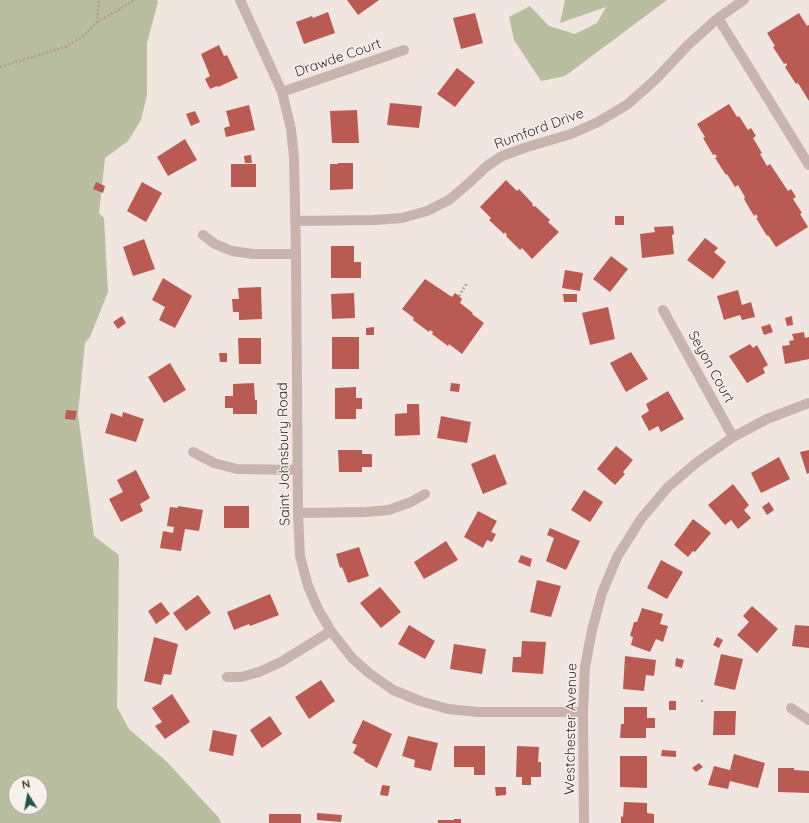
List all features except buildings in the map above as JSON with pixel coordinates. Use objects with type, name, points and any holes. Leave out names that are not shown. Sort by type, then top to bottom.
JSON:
[{"type":"street","name":"Saint Johnsbury Road","points":[[240,0],[282,92],[291,129],[294,158],[298,513],[300,556],[308,586],[318,609],[331,631],[352,658],[369,673],[393,690],[420,702],[448,709],[478,712],[583,712]]},
{"type":"street","name":"Rumford Drive","points":[[295,221],[374,220],[402,218],[427,211],[449,200],[469,184],[487,166],[502,156],[571,134],[598,122],[628,104],[656,79],[688,45],[718,18],[744,0]]},
{"type":"street","points":[[718,18],[809,165]]},
{"type":"street","name":"Drawde Court","points":[[282,92],[404,50]]},
{"type":"street","points":[[202,234],[215,244],[232,251],[253,254],[296,254]]},
{"type":"street","name":"Seyon Court","points":[[663,310],[733,437]]},
{"type":"street","name":"Westchester Avenue","points":[[584,823],[583,712],[585,667],[592,630],[602,593],[617,557],[641,519],[668,487],[696,463],[733,437],[767,419],[809,404]]},
{"type":"street","points":[[193,452],[214,463],[237,469],[298,470]]},
{"type":"street","points":[[298,513],[366,512],[389,510],[411,502],[425,494]]},
{"type":"street","points":[[227,677],[241,677],[259,672],[282,662],[331,631]]},
{"type":"street","points":[[791,708],[809,720]]},
{"type":"path","points":[[97,22],[99,0]]},
{"type":"path","points":[[0,67],[65,47],[84,36],[97,22],[135,0]]},
{"type":"path","points":[[459,296],[468,283]]},
{"type":"green space","points":[[0,0],[157,0],[158,2],[147,43],[147,95],[141,120],[128,141],[105,158],[99,213],[104,218],[108,292],[90,337],[85,343],[78,414],[94,536],[119,555],[117,707],[129,729],[167,762],[219,818],[221,823],[0,823]]},
{"type":"green space","points":[[565,0],[667,0],[565,76],[541,81],[514,40],[509,17],[530,6],[549,26],[575,34],[597,23],[606,7],[560,23]]}]
